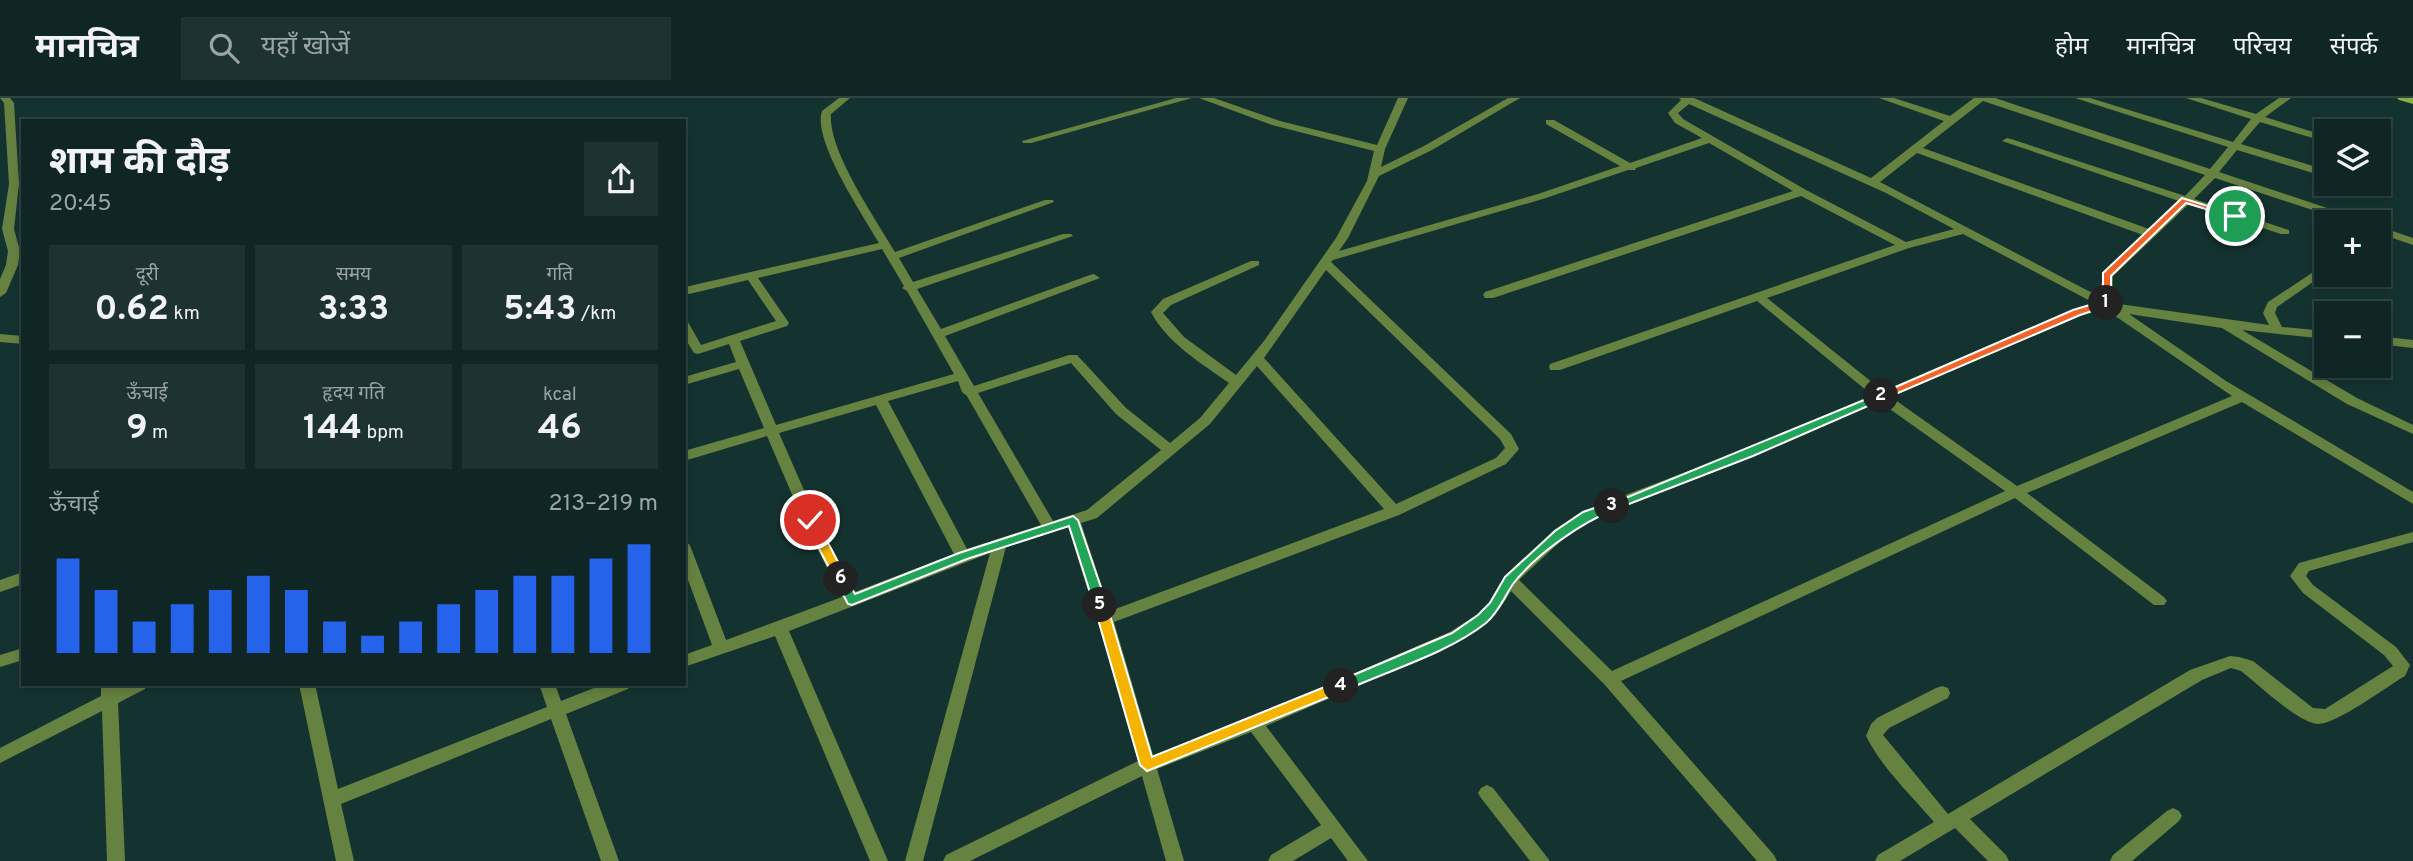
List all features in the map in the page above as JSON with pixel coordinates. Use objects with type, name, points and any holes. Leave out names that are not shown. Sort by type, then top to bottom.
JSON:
[{"type":"street","points":[[0,293],[12,265],[14,251],[8,229],[14,184],[9,103],[5,98]]},
{"type":"street","points":[[845,98],[826,113],[825,124],[840,166],[908,288],[1050,528]]},
{"type":"street","points":[[1027,141],[1187,98]]},
{"type":"street","points":[[1204,98],[1276,123],[1380,149]]},
{"type":"street","points":[[686,660],[852,601],[963,556],[1092,514],[1205,421],[1257,358],[1342,238],[1375,174],[1380,149],[1403,98]]},
{"type":"street","points":[[1375,174],[1429,148],[1515,98]]},
{"type":"street","points":[[1905,246],[1802,192],[1710,139],[1675,117],[1675,108],[1687,98],[1872,183],[2109,307],[2242,397],[2413,499]]},
{"type":"street","points":[[1884,98],[1951,120]]},
{"type":"street","points":[[1872,183],[1980,98]]},
{"type":"street","points":[[1986,98],[2323,210]]},
{"type":"street","points":[[2080,98],[2314,170]]},
{"type":"street","points":[[2191,98],[2314,135]]},
{"type":"street","points":[[2109,307],[2107,275],[2213,173],[2257,118],[2286,98]]},
{"type":"street","points":[[2402,98],[2413,101]]},
{"type":"street","points":[[1550,122],[1631,167]]},
{"type":"street","points":[[1327,260],[1542,196],[1710,139]]},
{"type":"street","points":[[2007,141],[2286,232]]},
{"type":"street","points":[[1914,149],[2149,233]]},
{"type":"street","points":[[1489,295],[1802,192]]},
{"type":"street","points":[[689,290],[887,251],[1049,202]]},
{"type":"street","points":[[1555,367],[1905,246],[1963,230]]},
{"type":"street","points":[[2391,234],[2413,242]]},
{"type":"street","points":[[908,288],[1068,236]]},
{"type":"street","points":[[1105,619],[1394,511],[1501,461],[1512,449],[1511,444],[1327,260]]},
{"type":"street","points":[[1237,382],[1195,352],[1161,321],[1157,312],[1167,302],[1255,263]]},
{"type":"street","points":[[686,328],[698,350],[783,323],[751,276]]},
{"type":"street","points":[[2278,330],[2269,313],[2272,305],[2314,276]]},
{"type":"street","points":[[937,335],[1094,278]]},
{"type":"street","points":[[1760,298],[1881,396],[2017,492],[2159,601]]},
{"type":"street","points":[[952,861],[1147,765],[1254,724],[1456,636],[1483,618],[1510,580],[1559,534],[1588,515],[1749,453],[2076,313],[2109,307],[2224,325],[2314,334]]},
{"type":"street","points":[[2224,325],[2352,401],[2413,430]]},
{"type":"street","points":[[0,338],[21,340]]},
{"type":"street","points":[[733,340],[810,520],[852,601]]},
{"type":"street","points":[[2391,341],[2413,344]]},
{"type":"street","points":[[969,392],[1073,358],[1121,411],[1170,450]]},
{"type":"street","points":[[1257,358],[1394,511]]},
{"type":"street","points":[[686,380],[743,364]]},
{"type":"street","points":[[686,455],[960,376]]},
{"type":"street","points":[[1610,679],[2017,492],[2242,397]]},
{"type":"street","points":[[880,399],[963,556]]},
{"type":"street","points":[[1073,520],[1105,619],[1175,861]]},
{"type":"street","points":[[1884,861],[2196,675],[2230,662],[2247,666],[2312,716],[2329,715],[2399,671],[2402,665],[2390,651],[2308,589],[2298,576],[2300,571],[2304,567],[2413,537]]},
{"type":"street","points":[[914,861],[1000,544]]},
{"type":"street","points":[[686,553],[721,648]]},
{"type":"street","points":[[0,586],[21,579]]},
{"type":"street","points":[[1510,580],[1610,679],[1768,861]]},
{"type":"street","points":[[779,628],[880,861]]},
{"type":"street","points":[[0,661],[21,655]]},
{"type":"street","points":[[0,756],[110,692],[132,686]]},
{"type":"street","points":[[307,686],[334,799],[345,861]]},
{"type":"street","points":[[548,686],[610,861]]},
{"type":"street","points":[[334,799],[617,686]]},
{"type":"street","points":[[110,692],[116,861]]},
{"type":"street","points":[[1941,693],[1883,723],[1874,736],[1886,754],[1952,822],[2000,861]]},
{"type":"street","points":[[1254,724],[1359,861]]},
{"type":"street","points":[[1487,793],[1541,861]]},
{"type":"street","points":[[2119,861],[2173,816]]},
{"type":"street","points":[[1277,861],[1333,827]]},
{"type":"route","points":[[810,520],[852,601],[963,556],[1073,520],[1147,765],[1254,724],[1456,636],[1483,618],[1510,580],[1559,534],[1588,515],[1749,453],[2076,313],[2106,305],[2107,275],[2185,200],[2235,216]]}]
